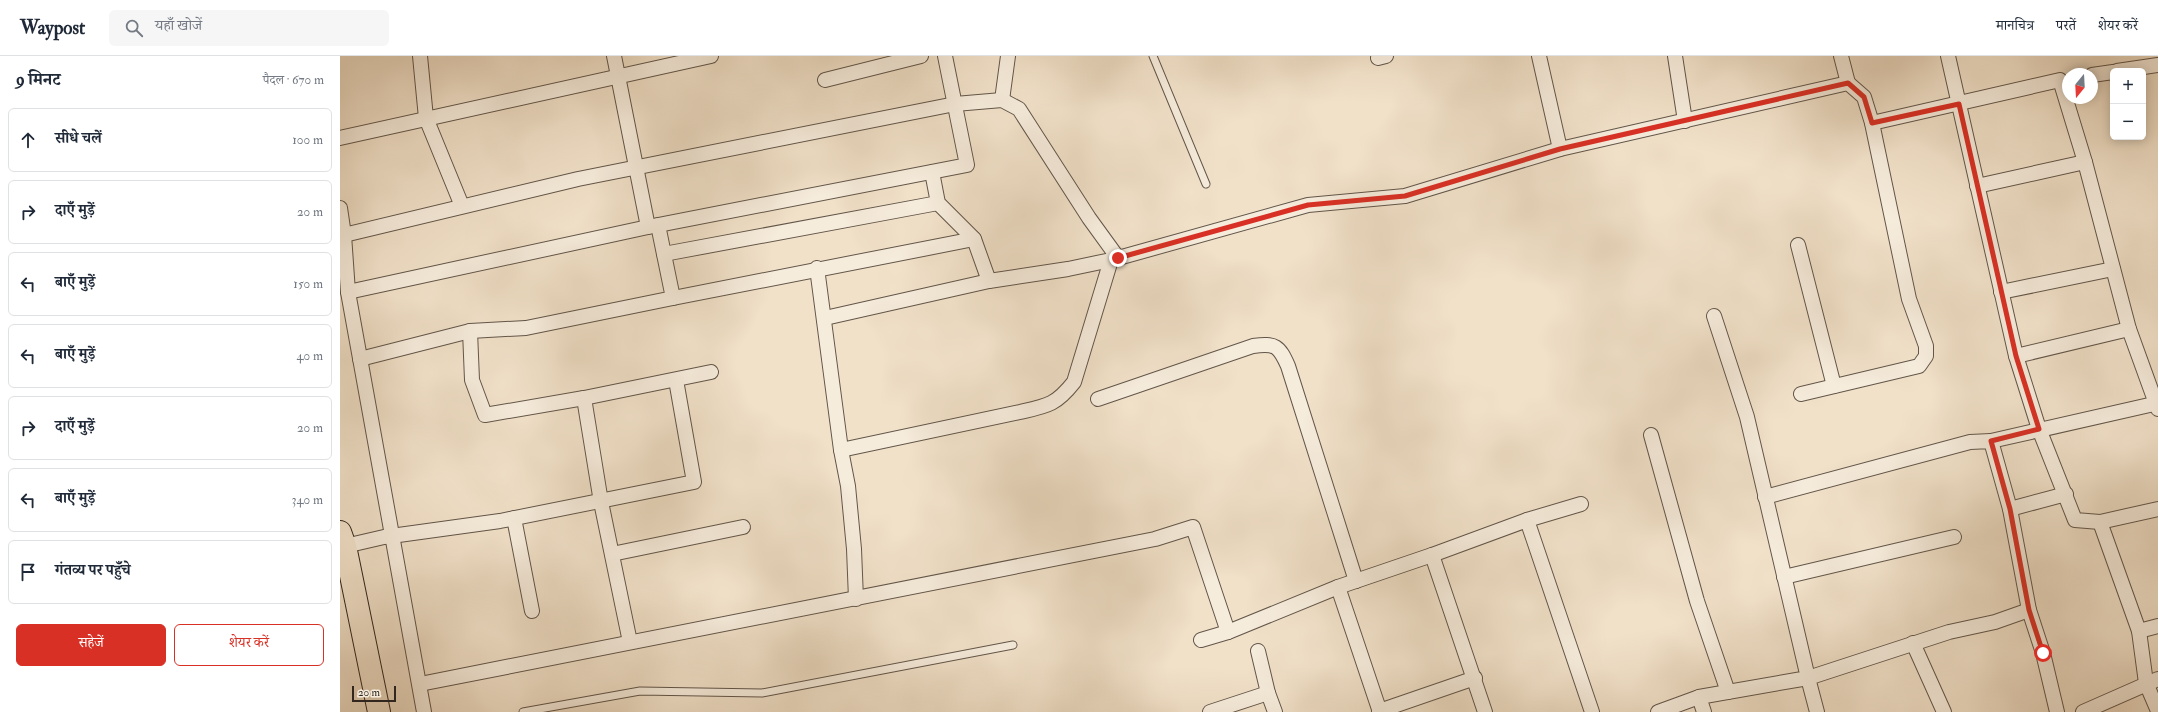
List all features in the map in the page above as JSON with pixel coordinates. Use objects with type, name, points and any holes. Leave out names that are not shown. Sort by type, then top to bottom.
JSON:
[{"type":"highway","points":[[345,537],[379,712]]},
{"type":"street","points":[[420,56],[426,118],[462,206]]},
{"type":"street","points":[[614,56],[636,168],[653,226],[664,254],[673,298]]},
{"type":"street","points":[[340,138],[711,56]]},
{"type":"street","points":[[825,80],[921,56]]},
{"type":"street","points":[[348,292],[653,226],[967,165],[945,56]]},
{"type":"street","points":[[1002,100],[1008,56]]},
{"type":"street","points":[[1539,56],[1560,149]]},
{"type":"street","points":[[1675,56],[1685,121]]},
{"type":"street","points":[[1801,394],[1919,366],[1926,356],[1926,346],[1909,299],[1872,123],[1864,97],[1848,83],[1841,56]]},
{"type":"street","points":[[1948,56],[2016,356],[2039,429],[2075,520],[2100,522],[2158,509]]},
{"type":"street","points":[[2138,68],[2158,65]]},
{"type":"street","points":[[2098,74],[2110,72]]},
{"type":"street","points":[[1872,123],[2062,79]]},
{"type":"street","points":[[825,318],[989,281],[1068,269],[1115,259],[1308,205],[1405,196],[1560,149],[1848,83]]},
{"type":"street","points":[[342,235],[578,179],[955,104],[1002,100],[1019,109],[1115,259]]},
{"type":"street","points":[[1765,497],[1970,442],[1991,441],[2039,429],[2157,405],[2129,329],[2070,104]]},
{"type":"street","points":[[1977,186],[2085,162]]},
{"type":"street","points":[[932,172],[938,203],[974,239],[989,281]]},
{"type":"street","points":[[664,254],[938,203]]},
{"type":"street","points":[[340,208],[348,292],[388,537],[420,684],[424,712]]},
{"type":"street","points":[[360,359],[470,332],[526,328],[817,268],[974,239]]},
{"type":"street","points":[[1798,245],[1834,386]]},
{"type":"street","points":[[841,450],[1020,412],[1048,405],[1063,397],[1074,382],[1115,259]]},
{"type":"street","points":[[817,268],[825,318],[841,450],[849,494],[856,599]]},
{"type":"street","points":[[2001,292],[2113,269]]},
{"type":"street","points":[[1714,316],[1747,418],[1817,712]]},
{"type":"street","points":[[2016,356],[2129,329]]},
{"type":"street","points":[[470,332],[472,380],[485,416],[584,398],[711,372]]},
{"type":"street","points":[[1098,399],[1253,346],[1269,344],[1280,349],[1288,366],[1356,581]]},
{"type":"street","points":[[345,537],[388,537],[514,518],[601,502],[694,482],[676,380]]},
{"type":"street","points":[[584,398],[601,502],[630,642]]},
{"type":"street","points":[[1651,435],[1698,601],[1728,692]]},
{"type":"street","points":[[1991,441],[2010,509],[2029,610],[2043,653],[2057,712]]},
{"type":"street","points":[[2010,509],[2066,494]]},
{"type":"street","points":[[1201,640],[1228,632],[1338,586],[1432,555],[1528,520],[1581,504]]},
{"type":"street","points":[[514,518],[532,612]]},
{"type":"street","points":[[1528,520],[1592,712]]},
{"type":"street","points":[[2100,522],[2139,631],[2158,711]]},
{"type":"street","points":[[612,554],[743,527]]},
{"type":"street","points":[[420,684],[1155,539],[1193,527],[1228,632]]},
{"type":"street","points":[[1784,577],[1954,537]]},
{"type":"street","points":[[1432,555],[1475,678],[1485,712]]},
{"type":"street","points":[[1338,586],[1380,711],[1475,678]]},
{"type":"street","points":[[1658,712],[1699,697],[1808,678],[1913,643],[1949,632],[1995,622],[2029,610]]},
{"type":"street","points":[[2139,631],[2158,626]]},
{"type":"street","points":[[1913,643],[1944,712]]},
{"type":"street","points":[[1258,651],[1268,693],[1275,712]]},
{"type":"street","points":[[2084,712],[2152,681]]},
{"type":"street","points":[[1210,712],[1268,693]]},
{"type":"street","points":[[1699,697],[1704,712]]},
{"type":"lane","points":[[1153,56],[1206,184]]},
{"type":"lane","points":[[523,712],[640,691],[762,693],[1013,645]]},
{"type":"route","points":[[1118,258],[1308,205],[1405,196],[1560,149],[1848,83],[1864,97],[1872,123],[1959,104],[2016,356],[2039,429],[1991,441],[2010,509],[2029,610],[2043,653]]}]
